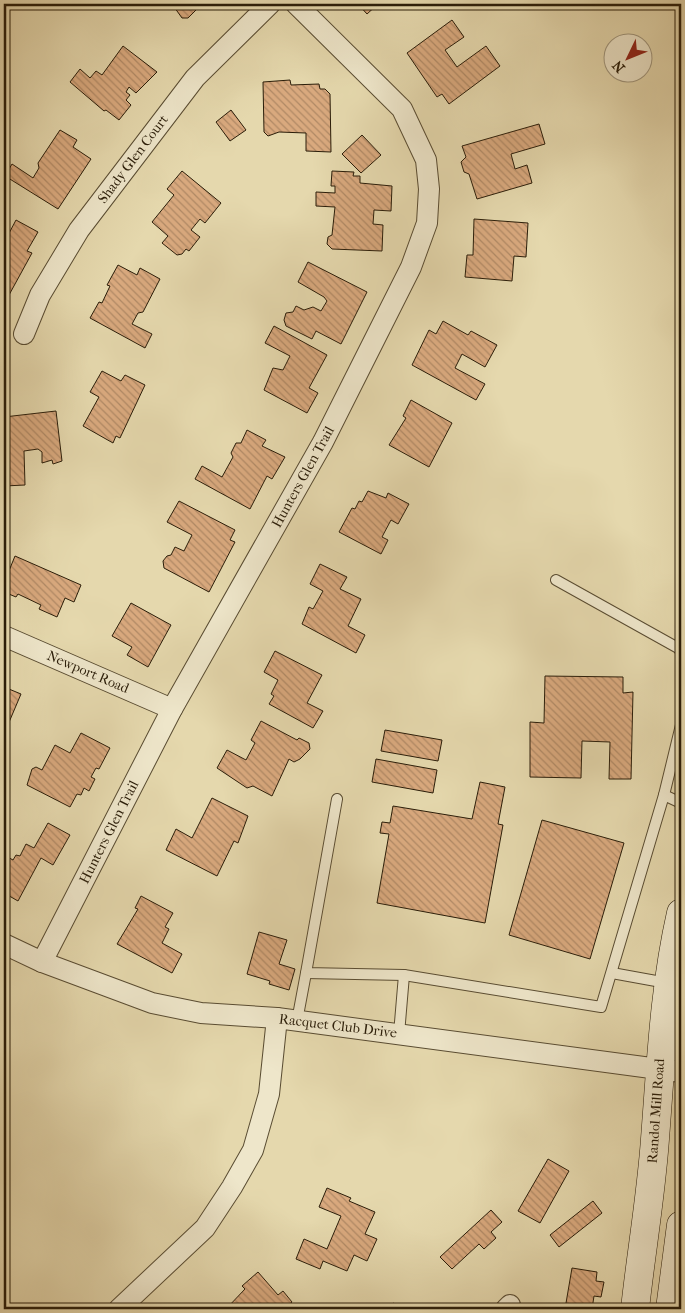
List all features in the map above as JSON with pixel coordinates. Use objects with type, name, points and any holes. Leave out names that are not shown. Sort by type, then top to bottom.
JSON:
[{"type":"main road","name":"Randol Mill Road","points":[[635,1309],[655,1141],[670,1070],[668,984],[681,913]]},
{"type":"main road","points":[[670,1309],[681,1225]]},
{"type":"street","name":"Shady Glen Court","points":[[24,334],[40,295],[79,230],[195,78],[270,4]]},
{"type":"street","name":"Hunters Glen Trail","points":[[42,962],[172,709],[323,442],[410,266],[427,223],[429,189],[426,160],[402,109],[296,4]]},
{"type":"street","name":"Newport Road","points":[[4,636],[172,709]]},
{"type":"street","name":"Racquet Club Drive","points":[[4,944],[42,962],[152,1003],[201,1013],[277,1018],[670,1070]]},
{"type":"street","points":[[119,1309],[205,1228],[232,1188],[253,1150],[270,1094],[277,1018]]},
{"type":"lane","points":[[556,580],[678,648],[681,652]]},
{"type":"lane","points":[[306,973],[404,976],[601,1007],[664,795],[681,725]]},
{"type":"lane","points":[[664,795],[681,803]]},
{"type":"lane","points":[[297,1021],[337,799]]},
{"type":"lane","points":[[612,973],[668,984]]},
{"type":"lane","points":[[399,1034],[404,976]]},
{"type":"building","points":[[172,4],[202,4],[188,18],[182,18]]},
{"type":"building","points":[[358,4],[378,4],[367,14]]},
{"type":"building","points":[[452,20],[464,37],[445,50],[457,67],[486,46],[500,66],[449,104],[442,94],[437,97],[407,53]]},
{"type":"building","points":[[123,46],[157,72],[136,93],[129,87],[126,92],[130,95],[126,100],[131,105],[119,120],[106,110],[104,111],[70,82],[80,69],[90,78],[96,71],[102,75]]},
{"type":"building","points":[[290,80],[291,85],[319,84],[320,89],[325,89],[330,94],[331,152],[306,151],[306,133],[279,132],[268,136],[264,132],[263,82]]},
{"type":"building","points":[[231,110],[246,130],[230,141],[216,122]]},
{"type":"building","points":[[539,124],[545,144],[511,154],[515,169],[527,165],[532,183],[477,199],[469,174],[464,172],[461,162],[466,157],[462,146]]},
{"type":"building","points":[[60,130],[77,140],[73,147],[91,159],[58,209],[5,176],[12,164],[33,178],[39,168],[38,163]]},
{"type":"building","points":[[362,135],[381,155],[361,173],[342,154]]},
{"type":"building","points":[[182,171],[221,203],[205,223],[200,219],[191,230],[200,237],[189,251],[186,249],[182,254],[177,255],[162,243],[168,236],[152,222],[174,195],[167,189]]},
{"type":"building","points":[[332,171],[354,172],[353,176],[360,176],[360,183],[392,186],[391,211],[374,210],[373,224],[383,225],[382,251],[332,249],[327,244],[328,237],[332,235],[335,207],[316,206],[316,192],[335,193],[335,186],[331,186]]},
{"type":"building","points":[[474,219],[528,223],[526,257],[514,256],[512,281],[465,277],[467,255],[473,255]]},
{"type":"building","points":[[16,220],[38,232],[27,251],[32,253],[9,295],[4,292],[4,235],[7,237]]},
{"type":"building","points":[[308,262],[367,292],[341,344],[316,331],[312,339],[286,326],[284,320],[286,313],[293,312],[296,306],[304,310],[313,307],[321,311],[327,301],[324,297],[298,282]]},
{"type":"building","points":[[118,265],[137,275],[140,268],[160,279],[143,312],[138,313],[132,324],[152,334],[145,348],[90,318],[99,302],[102,303],[110,286],[107,285]]},
{"type":"building","points":[[443,321],[468,335],[471,331],[497,345],[485,367],[462,354],[455,368],[485,384],[476,400],[412,365],[429,330],[436,334]]},
{"type":"building","points":[[274,326],[327,355],[309,388],[318,393],[307,413],[264,390],[273,368],[283,370],[290,356],[265,343]]},
{"type":"building","points":[[102,371],[121,381],[125,375],[145,385],[120,438],[116,436],[113,443],[83,426],[99,397],[90,392]]},
{"type":"building","points":[[411,400],[452,423],[429,467],[389,445],[406,418],[403,416]]},
{"type":"building","points":[[56,411],[62,461],[53,464],[52,460],[42,463],[42,452],[38,449],[24,451],[25,485],[4,486],[4,417]]},
{"type":"building","points":[[247,430],[266,440],[262,446],[285,457],[272,479],[267,476],[250,509],[195,479],[202,466],[222,477],[233,457],[231,453],[236,443],[241,443]]},
{"type":"building","points":[[368,491],[386,498],[388,493],[409,504],[398,524],[391,520],[382,537],[388,540],[381,554],[339,532],[352,508],[355,509],[359,501],[362,502]]},
{"type":"building","points":[[179,501],[235,530],[230,540],[235,542],[209,592],[164,568],[163,561],[167,556],[171,555],[175,547],[184,551],[192,535],[167,522]]},
{"type":"building","points":[[15,556],[81,585],[74,602],[65,598],[57,617],[39,609],[41,605],[18,594],[16,597],[4,592],[4,583]]},
{"type":"building","points":[[320,564],[347,577],[340,589],[361,599],[348,626],[365,635],[356,653],[302,624],[309,607],[313,609],[323,591],[310,584]]},
{"type":"building","points":[[131,603],[171,625],[148,667],[127,655],[132,647],[112,636]]},
{"type":"building","points":[[275,651],[322,675],[307,703],[323,711],[313,728],[269,704],[274,696],[271,694],[278,680],[264,672]]},
{"type":"building","points":[[545,676],[623,677],[623,693],[633,692],[631,779],[609,779],[610,742],[582,741],[581,778],[530,777],[530,722],[544,723]]},
{"type":"building","points":[[4,687],[21,694],[4,734]]},
{"type":"building","points":[[261,721],[297,740],[299,738],[309,743],[310,749],[294,762],[289,759],[272,796],[253,786],[247,788],[217,768],[227,750],[246,760],[255,743],[251,740]]},
{"type":"building","points":[[385,730],[442,740],[438,761],[381,751]]},
{"type":"building","points":[[81,733],[110,748],[99,769],[96,768],[91,777],[95,779],[89,791],[84,788],[81,795],[77,794],[70,807],[27,785],[32,769],[36,767],[42,770],[55,745],[70,753]]},
{"type":"building","points":[[376,759],[437,770],[433,793],[372,782]]},
{"type":"building","points":[[480,782],[505,787],[498,824],[503,825],[485,923],[377,903],[389,834],[380,833],[382,822],[390,823],[393,806],[472,819]]},
{"type":"building","points":[[212,798],[248,816],[238,843],[234,841],[217,876],[166,850],[176,829],[192,838]]},
{"type":"building","points":[[542,820],[624,843],[590,959],[509,935]]},
{"type":"building","points":[[48,823],[70,835],[53,865],[41,858],[18,901],[4,893],[4,855],[13,860],[16,855],[20,856],[26,844],[34,848]]},
{"type":"building","points":[[141,896],[173,913],[165,927],[169,929],[162,943],[182,954],[172,973],[117,944],[138,909],[135,908]]},
{"type":"building","points":[[259,932],[287,940],[279,964],[295,969],[289,990],[269,984],[270,981],[247,974]]},
{"type":"building","points":[[548,1159],[569,1171],[540,1223],[518,1211]]},
{"type":"building","points":[[327,1188],[351,1198],[349,1201],[375,1212],[365,1234],[377,1239],[367,1261],[354,1255],[347,1271],[323,1261],[320,1269],[296,1259],[304,1239],[327,1249],[341,1216],[319,1207]]},
{"type":"building","points":[[593,1201],[602,1213],[559,1247],[550,1235]]},
{"type":"building","points":[[491,1210],[502,1222],[491,1232],[496,1238],[484,1249],[479,1244],[452,1269],[440,1257]]},
{"type":"building","points":[[572,1268],[597,1272],[596,1281],[604,1282],[601,1297],[594,1296],[592,1309],[565,1309]]},
{"type":"building","points":[[258,1272],[278,1295],[283,1291],[292,1302],[284,1309],[226,1309],[245,1289],[242,1286]]},
{"type":"building","points":[[393,1303],[404,1309],[390,1309]]}]
